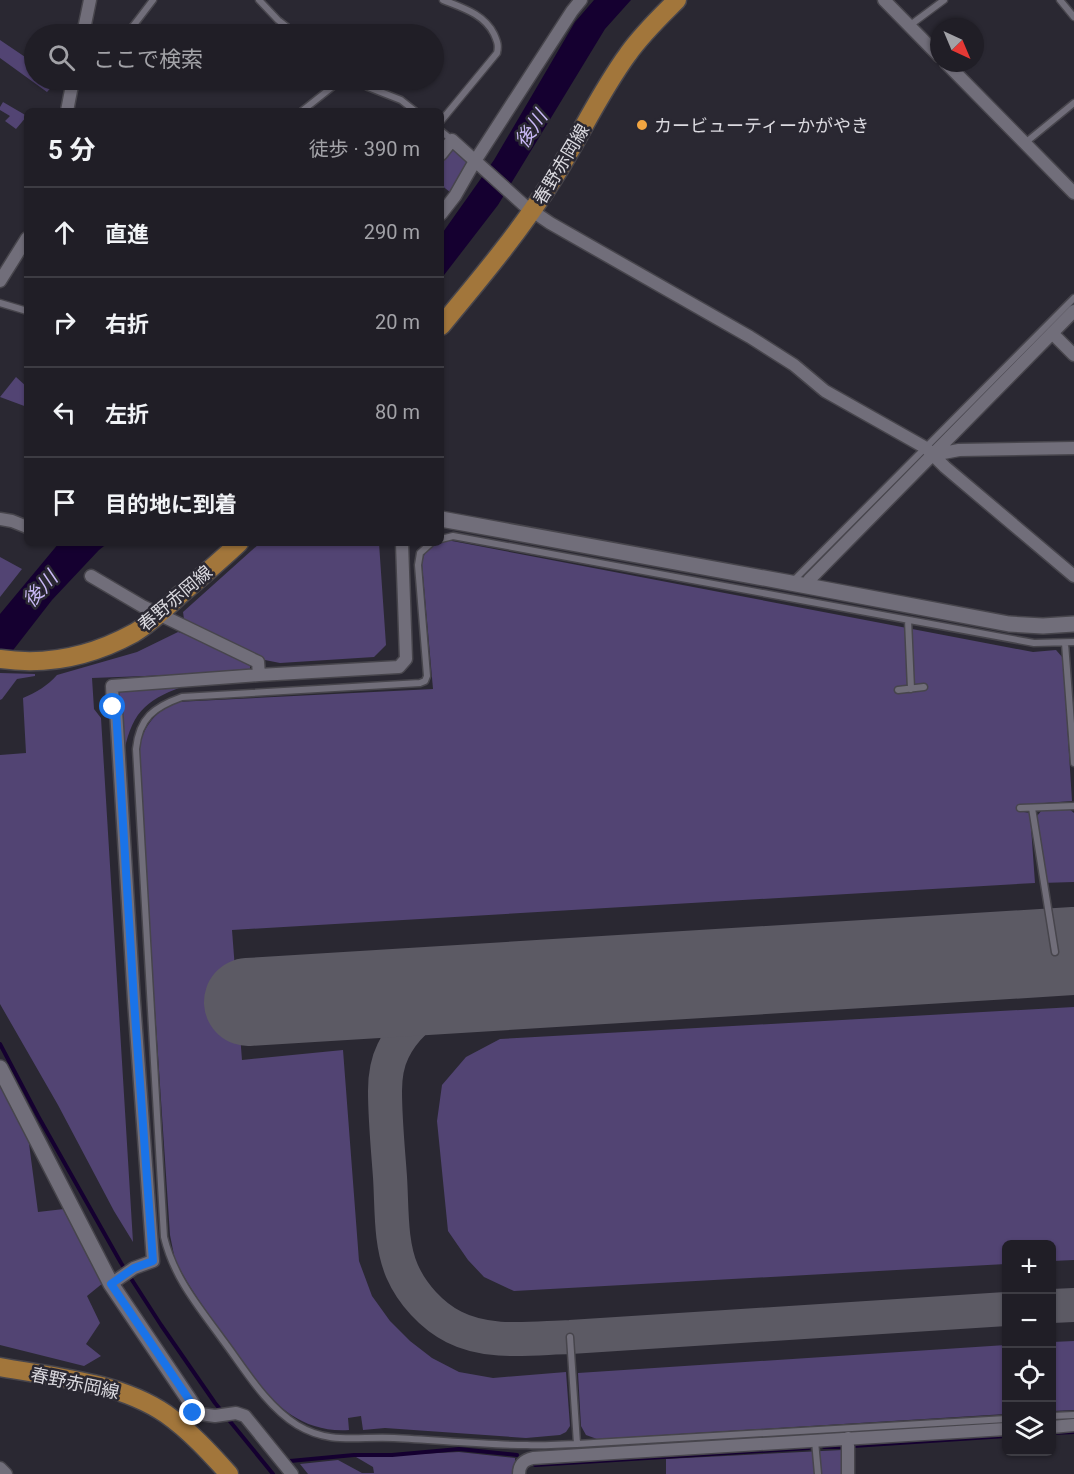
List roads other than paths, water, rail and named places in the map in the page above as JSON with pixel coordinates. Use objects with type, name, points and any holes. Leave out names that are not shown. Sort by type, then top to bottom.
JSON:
[{"type":"main road","name":"春野赤岡線","points":[[444,322],[532,211],[628,53],[678,0]]},
{"type":"main road","name":"春野赤岡線","points":[[7,660],[48,662],[90,652],[115,642],[135,632],[160,614],[236,546]]},
{"type":"main road","name":"春野赤岡線","points":[[0,1367],[91,1383],[149,1403],[167,1415],[188,1420],[197,1440],[229,1474]]},
{"type":"street","points":[[85,24],[90,0]]},
{"type":"street","points":[[444,210],[581,0]]},
{"type":"street","points":[[884,0],[930,47]]},
{"type":"street","points":[[955,72],[1074,193]]},
{"type":"street","points":[[68,108],[71,90]]},
{"type":"street","points":[[444,150],[452,140],[515,197],[550,223],[750,337],[794,365],[825,391],[929,451],[1074,576]]},
{"type":"street","points":[[0,281],[24,243]]},
{"type":"street","points":[[809,586],[815,574],[929,451],[1074,311]]},
{"type":"street","points":[[1052,333],[1074,355]]},
{"type":"street","points":[[929,451],[1074,448]]},
{"type":"street","points":[[0,519],[24,526]]},
{"type":"street","points":[[444,520],[1009,624],[1043,626],[1074,624]]},
{"type":"street","points":[[115,1281],[134,1268],[153,1261],[116,710],[113,707],[112,686],[399,667],[406,659],[402,546]]},
{"type":"street","points":[[91,576],[142,606],[258,662],[259,675]]},
{"type":"street","points":[[0,1068],[115,1281],[192,1404],[188,1420],[236,1413],[245,1416],[292,1474]]},
{"type":"street","points":[[1056,1426],[1074,1425]]},
{"type":"street","points":[[519,1474],[521,1464],[533,1458],[1002,1429]]},
{"type":"street","points":[[848,1438],[848,1474]]},
{"type":"street","points":[[0,1468],[6,1474]]},
{"type":"lane","points":[[135,24],[153,0]]},
{"type":"lane","points":[[259,0],[283,24]]},
{"type":"lane","points":[[443,0],[478,15],[491,28],[498,46],[496,53],[444,117]]},
{"type":"lane","points":[[909,26],[944,0]]},
{"type":"lane","points":[[1060,0],[1074,17]]},
{"type":"lane","points":[[306,108],[328,90]]},
{"type":"lane","points":[[376,90],[401,100],[411,108]]},
{"type":"lane","points":[[1025,143],[1074,103]]},
{"type":"lane","points":[[444,133],[452,140]]},
{"type":"lane","points":[[791,583],[929,451],[1074,298]]},
{"type":"lane","points":[[0,303],[24,310]]},
{"type":"lane","points":[[444,538],[453,536],[1034,644],[1074,642]]},
{"type":"lane","points":[[428,546],[420,553],[418,565],[427,676],[425,681],[182,697],[154,710],[139,732],[136,749],[164,1237],[172,1263],[185,1289],[268,1400],[286,1418],[309,1431],[336,1439],[390,1437],[526,1445],[577,1444],[1002,1419]]},
{"type":"lane","points":[[908,620],[911,689]]},
{"type":"lane","points":[[1065,643],[1074,763]]},
{"type":"lane","points":[[898,690],[924,687]]},
{"type":"lane","points":[[1020,808],[1074,806]]},
{"type":"lane","points":[[1032,808],[1055,952]]},
{"type":"lane","points":[[570,1336],[577,1444]]},
{"type":"lane","points":[[1056,1416],[1074,1414]]},
{"type":"lane","points":[[815,1441],[818,1474]]},
{"type":"water","name":"後川","points":[[594,0],[631,0],[605,29],[498,205],[444,275],[444,231],[494,160],[575,22]]},
{"type":"water","name":"後川","points":[[57,546],[104,546],[52,600],[0,667],[0,614]]},
{"type":"waterway","points":[[1068,309],[1074,303]]},
{"type":"waterway","points":[[868,511],[924,455]]},
{"type":"waterway","points":[[811,569],[864,515]]},
{"type":"waterway","points":[[802,578],[807,573]]},
{"type":"waterway","points":[[0,1044],[121,1263],[215,1403],[273,1474]]},
{"type":"waterway","points":[[1056,1433],[1074,1432]]},
{"type":"waterway","points":[[853,1448],[853,1446],[1002,1436]]},
{"type":"waterway","points":[[824,1447],[843,1447]]},
{"type":"waterway","points":[[535,1465],[809,1448]]},
{"type":"waterway","points":[[290,1461],[459,1449],[517,1455]]},
{"type":"place","name":"カービューティーかがやき","points":[[642,125]]}]
